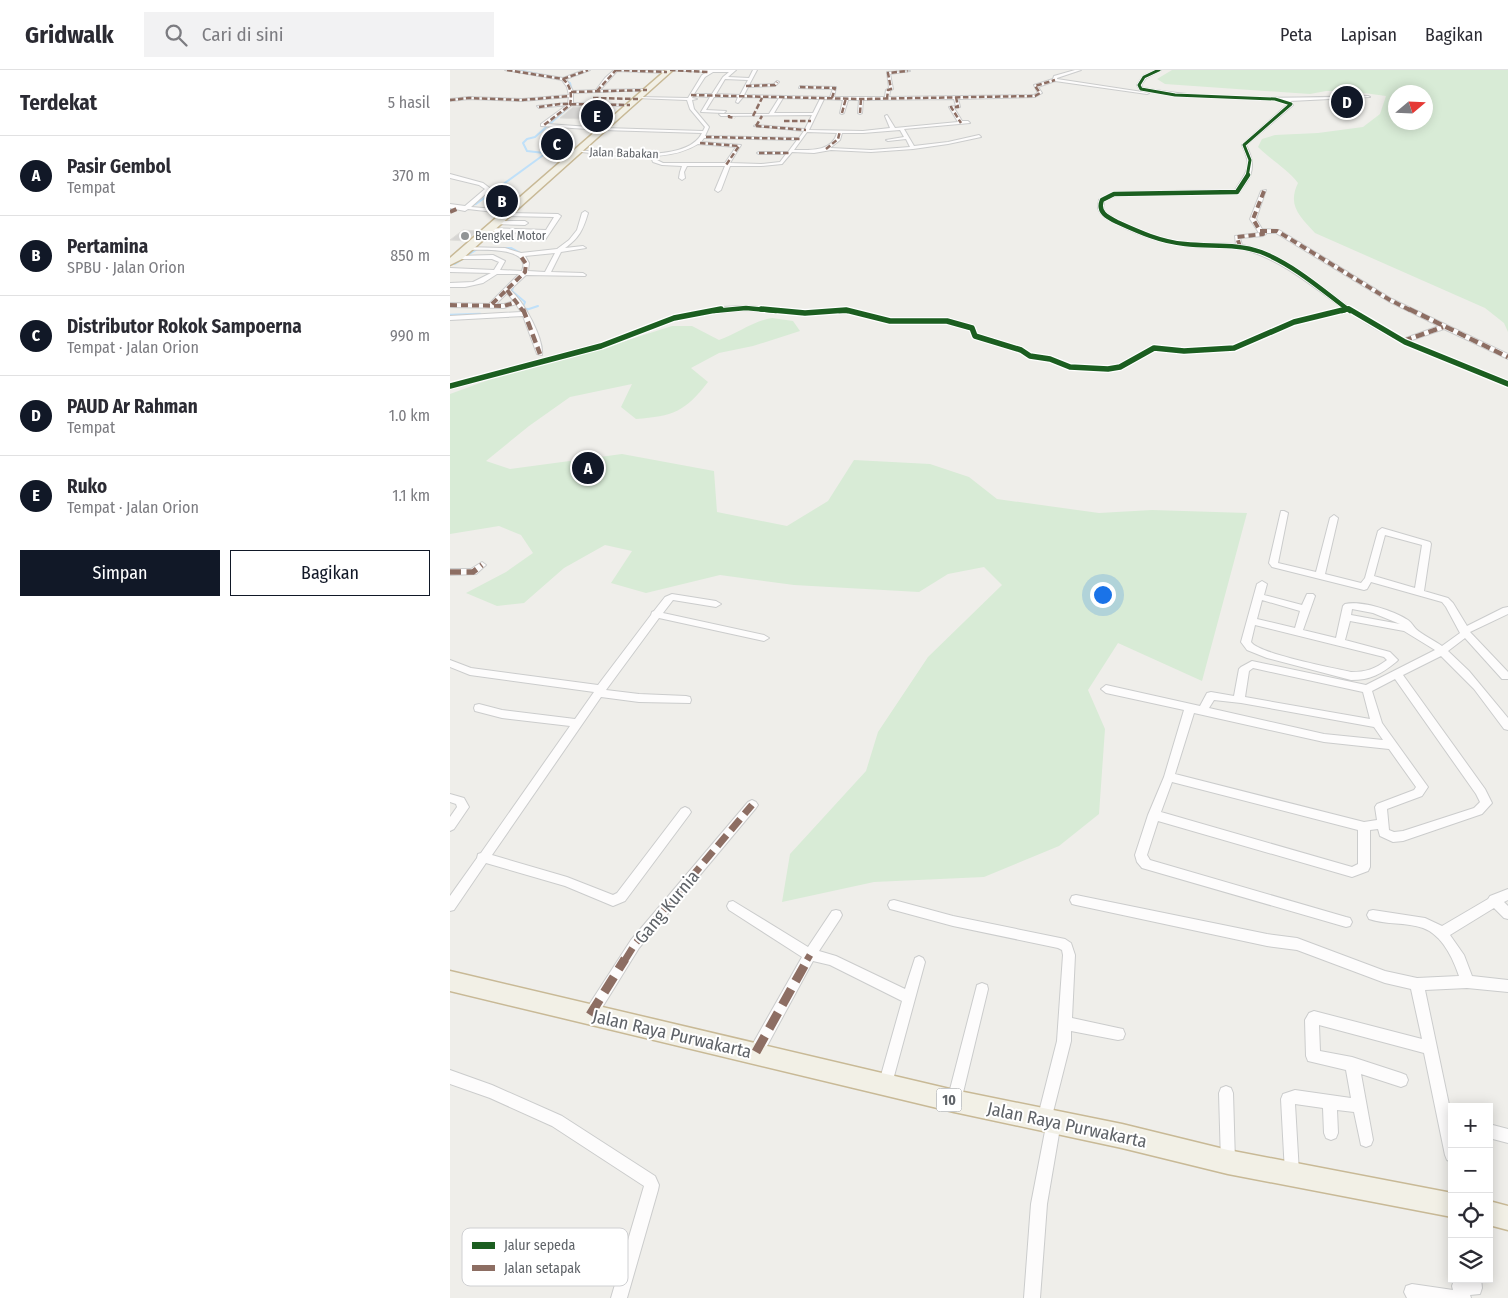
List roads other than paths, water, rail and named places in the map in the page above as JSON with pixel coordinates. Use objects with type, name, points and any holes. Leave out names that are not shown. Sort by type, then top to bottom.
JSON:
[{"type":"highway","points":[[450,262],[669,71]]},
{"type":"highway","name":"Jalan Raya Purwakarta","points":[[450,981],[756,1052],[954,1102],[1049,1121],[1228,1162],[1448,1203]]},
{"type":"highway","points":[[1493,1214],[1508,1218]]},
{"type":"street","points":[[507,70],[563,79],[588,70]]},
{"type":"street","points":[[597,91],[606,78],[616,70],[733,71]]},
{"type":"street","points":[[738,102],[755,70]]},
{"type":"street","points":[[1055,80],[1056,77],[1079,70]]},
{"type":"street","points":[[1100,70],[1105,70]]},
{"type":"street","points":[[1153,92],[1141,89],[1139,85],[1144,76],[1159,70]]},
{"type":"street","points":[[733,71],[724,78],[703,112],[723,113],[735,118]]},
{"type":"street","points":[[887,98],[888,90],[891,90],[892,85],[888,73],[892,71],[908,71]]},
{"type":"street","points":[[706,72],[710,77]]},
{"type":"street","points":[[706,72],[690,97],[692,109],[707,128],[706,134]]},
{"type":"street","points":[[717,77],[775,85],[776,82]]},
{"type":"street","points":[[563,79],[568,83],[572,98]]},
{"type":"street","points":[[450,98],[522,100],[690,97],[731,100],[733,97],[861,99],[1038,96],[1040,93],[1035,86],[1055,80],[1134,92],[1281,100],[1314,97],[1368,97]]},
{"type":"street","points":[[792,98],[797,86],[835,88],[832,98]]},
{"type":"street","points":[[812,98],[819,88]]},
{"type":"street","points":[[603,105],[618,90]]},
{"type":"street","points":[[539,107],[597,91],[647,90]]},
{"type":"street","points":[[948,97],[961,123]]},
{"type":"street","points":[[952,107],[958,107],[956,97]]},
{"type":"street","points":[[572,98],[603,105],[630,106]]},
{"type":"street","points":[[572,98],[542,125],[800,139]]},
{"type":"street","points":[[753,116],[762,98]]},
{"type":"street","points":[[771,114],[781,98]]},
{"type":"street","points":[[653,155],[655,161],[663,167],[779,164],[784,162],[806,130],[823,98]]},
{"type":"street","points":[[842,113],[846,98]]},
{"type":"street","points":[[860,113],[861,99]]},
{"type":"street","points":[[1281,100],[1291,104],[1244,144],[1249,155],[1250,170],[1237,192],[1222,194],[1120,193],[1104,197],[1100,203],[1100,209],[1106,216],[1156,238],[1183,244],[1240,247],[1276,261],[1348,309],[1402,341],[1508,384]]},
{"type":"street","points":[[699,116],[723,113],[728,106]]},
{"type":"street","points":[[790,121],[794,114]]},
{"type":"street","points":[[729,115],[815,114]]},
{"type":"street","points":[[762,116],[756,126],[863,132],[968,122]]},
{"type":"street","points":[[887,116],[894,129]]},
{"type":"street","points":[[784,121],[811,121]]},
{"type":"street","points":[[901,128],[913,148]]},
{"type":"street","points":[[826,149],[838,139],[840,131]]},
{"type":"street","points":[[861,138],[863,132]]},
{"type":"street","name":"Jalan Babakan","points":[[576,152],[653,155],[679,152],[700,143],[706,134]]},
{"type":"street","points":[[759,153],[814,152],[826,149],[871,151],[913,148],[979,136]]},
{"type":"street","points":[[955,137],[969,144]]},
{"type":"street","points":[[888,140],[906,138]]},
{"type":"street","points":[[700,143],[739,146],[727,165],[718,190]]},
{"type":"street","points":[[692,165],[698,158]]},
{"type":"street","points":[[682,178],[685,165]]},
{"type":"street","points":[[450,176],[481,184],[488,189],[459,207]]},
{"type":"street","points":[[1240,247],[1237,237],[1263,234],[1252,219],[1264,191]]},
{"type":"street","points":[[459,207],[506,214],[558,216],[543,239]]},
{"type":"street","points":[[548,272],[559,250],[576,236],[585,213]]},
{"type":"street","points":[[496,222],[525,223]]},
{"type":"street","points":[[487,230],[547,232]]},
{"type":"street","points":[[1260,231],[1277,231],[1390,300],[1508,357]]},
{"type":"street","points":[[465,248],[511,250],[520,255],[526,264],[525,272],[492,304]]},
{"type":"street","points":[[493,256],[499,248]]},
{"type":"street","points":[[520,255],[583,248]]},
{"type":"street","points":[[450,285],[474,285],[495,271],[502,261],[493,256],[459,256]]},
{"type":"street","points":[[450,270],[548,272],[583,275]]},
{"type":"street","points":[[507,290],[512,293],[522,309],[537,341],[540,354]]},
{"type":"street","points":[[450,305],[492,304],[522,309]]},
{"type":"street","points":[[450,386],[601,346],[674,318],[730,308],[805,313],[846,310],[890,321],[958,322],[972,328],[975,336],[1021,350],[1030,356],[1050,359],[1070,368],[1100,369],[1120,367],[1154,348],[1184,351],[1234,348],[1294,322],[1348,309]]},
{"type":"street","points":[[450,318],[522,309]]},
{"type":"street","points":[[1402,341],[1443,326]]},
{"type":"street","points":[[1284,514],[1274,564],[1362,587],[1365,586],[1369,578],[1382,531],[1427,544],[1419,591]]},
{"type":"street","points":[[1320,575],[1334,518]]},
{"type":"street","points":[[450,572],[473,572],[482,565]]},
{"type":"street","points":[[1369,578],[1445,600],[1450,605],[1465,632],[1506,676]]},
{"type":"street","points":[[1253,621],[1388,654],[1394,660],[1377,672],[1358,676],[1270,656],[1246,645],[1262,584]]},
{"type":"street","points":[[1258,596],[1305,609]]},
{"type":"street","points":[[1298,632],[1310,596]]},
{"type":"street","points":[[450,906],[482,857],[655,614],[671,597],[716,604]]},
{"type":"street","points":[[1240,700],[1242,672],[1252,664],[1367,689],[1442,651],[1465,632],[1506,610],[1508,612]]},
{"type":"street","points":[[655,614],[764,638]]},
{"type":"street","points":[[1340,643],[1346,616],[1412,631],[1442,651],[1472,681],[1508,726]]},
{"type":"street","points":[[450,663],[470,671],[639,698],[686,700]]},
{"type":"street","points":[[1367,689],[1377,724],[1422,789],[1417,794],[1382,806],[1382,823],[1387,835],[1404,836],[1478,811],[1486,803],[1480,792],[1398,674]]},
{"type":"street","points":[[1106,689],[1324,738],[1392,745]]},
{"type":"street","points":[[1203,711],[1211,696],[1377,724]]},
{"type":"street","points":[[479,708],[502,714],[578,724]]},
{"type":"street","points":[[1190,708],[1141,859],[1146,864],[1346,922]]},
{"type":"street","points":[[1169,777],[1364,827],[1382,823]]},
{"type":"street","points":[[450,798],[460,800],[463,807],[450,826]]},
{"type":"street","name":"Gang Kurnia","points":[[590,1015],[635,944],[752,805]]},
{"type":"street","points":[[482,857],[568,882],[612,901],[621,897],[685,812]]},
{"type":"street","points":[[1154,815],[1352,872],[1364,867],[1364,827]]},
{"type":"street","points":[[1442,933],[1494,900],[1508,894]]},
{"type":"street","points":[[1076,900],[1267,940],[1297,944],[1385,977],[1417,984],[1467,982],[1508,986]]},
{"type":"street","points":[[1494,900],[1508,914]]},
{"type":"street","points":[[894,905],[952,921],[1065,945],[1070,955],[1064,1041],[1049,1121],[1039,1204],[1032,1298]]},
{"type":"street","points":[[733,906],[810,955],[832,960],[908,997]]},
{"type":"street","points":[[756,1052],[810,955],[836,915]]},
{"type":"street","points":[[1373,915],[1425,923],[1442,933],[1460,959],[1467,982]]},
{"type":"street","points":[[885,1086],[919,962]]},
{"type":"street","points":[[1417,984],[1429,1048],[1448,1121]]},
{"type":"street","points":[[954,1102],[982,989]]},
{"type":"street","points":[[1401,1080],[1352,1064],[1313,1056],[1312,1020],[1314,1017],[1429,1048]]},
{"type":"street","points":[[1065,1023],[1118,1034]]},
{"type":"street","points":[[1352,1064],[1366,1140]]},
{"type":"street","points":[[450,1077],[492,1092],[556,1121],[650,1181],[652,1190],[628,1269]]},
{"type":"street","points":[[1226,1093],[1228,1162]]},
{"type":"street","points":[[1292,1173],[1288,1100],[1295,1097],[1360,1106]]},
{"type":"street","points":[[1330,1102],[1331,1133]]},
{"type":"street","points":[[1493,1132],[1508,1136]]},
{"type":"street","points":[[1463,1298],[1460,1286],[1474,1288],[1473,1283]]},
{"type":"street","points":[[619,1298],[623,1286]]},
{"type":"street","points":[[1412,1292],[1454,1298]]},
{"type":"waterway","points":[[518,70],[548,76]]},
{"type":"waterway","points":[[562,78],[570,83],[572,91]]},
{"type":"waterway","points":[[450,209],[476,204],[542,156],[544,153],[527,151],[523,143],[527,139],[535,137],[571,105]]},
{"type":"waterway","points":[[493,248],[511,248],[522,254]]},
{"type":"waterway","points":[[466,256],[476,250]]},
{"type":"waterway","points":[[450,264],[455,264],[464,258]]},
{"type":"waterway","points":[[514,284],[512,291],[525,302],[522,309]]},
{"type":"waterway","points":[[523,311],[538,306]]},
{"type":"waterway","points":[[521,311],[527,309]]},
{"type":"waterway","points":[[450,315],[480,314]]},
{"type":"place","name":"PAUD Ar Rahman","points":[[1347,102]]},
{"type":"place","name":"Ruko","points":[[597,116]]},
{"type":"place","name":"Distributor Rokok Sampoerna","points":[[557,144]]},
{"type":"place","name":"Pertamina","points":[[502,201]]},
{"type":"place","name":"Bengkel Motor","points":[[465,236]]},
{"type":"place","name":"Pasir Gembol","points":[[588,468]]}]
